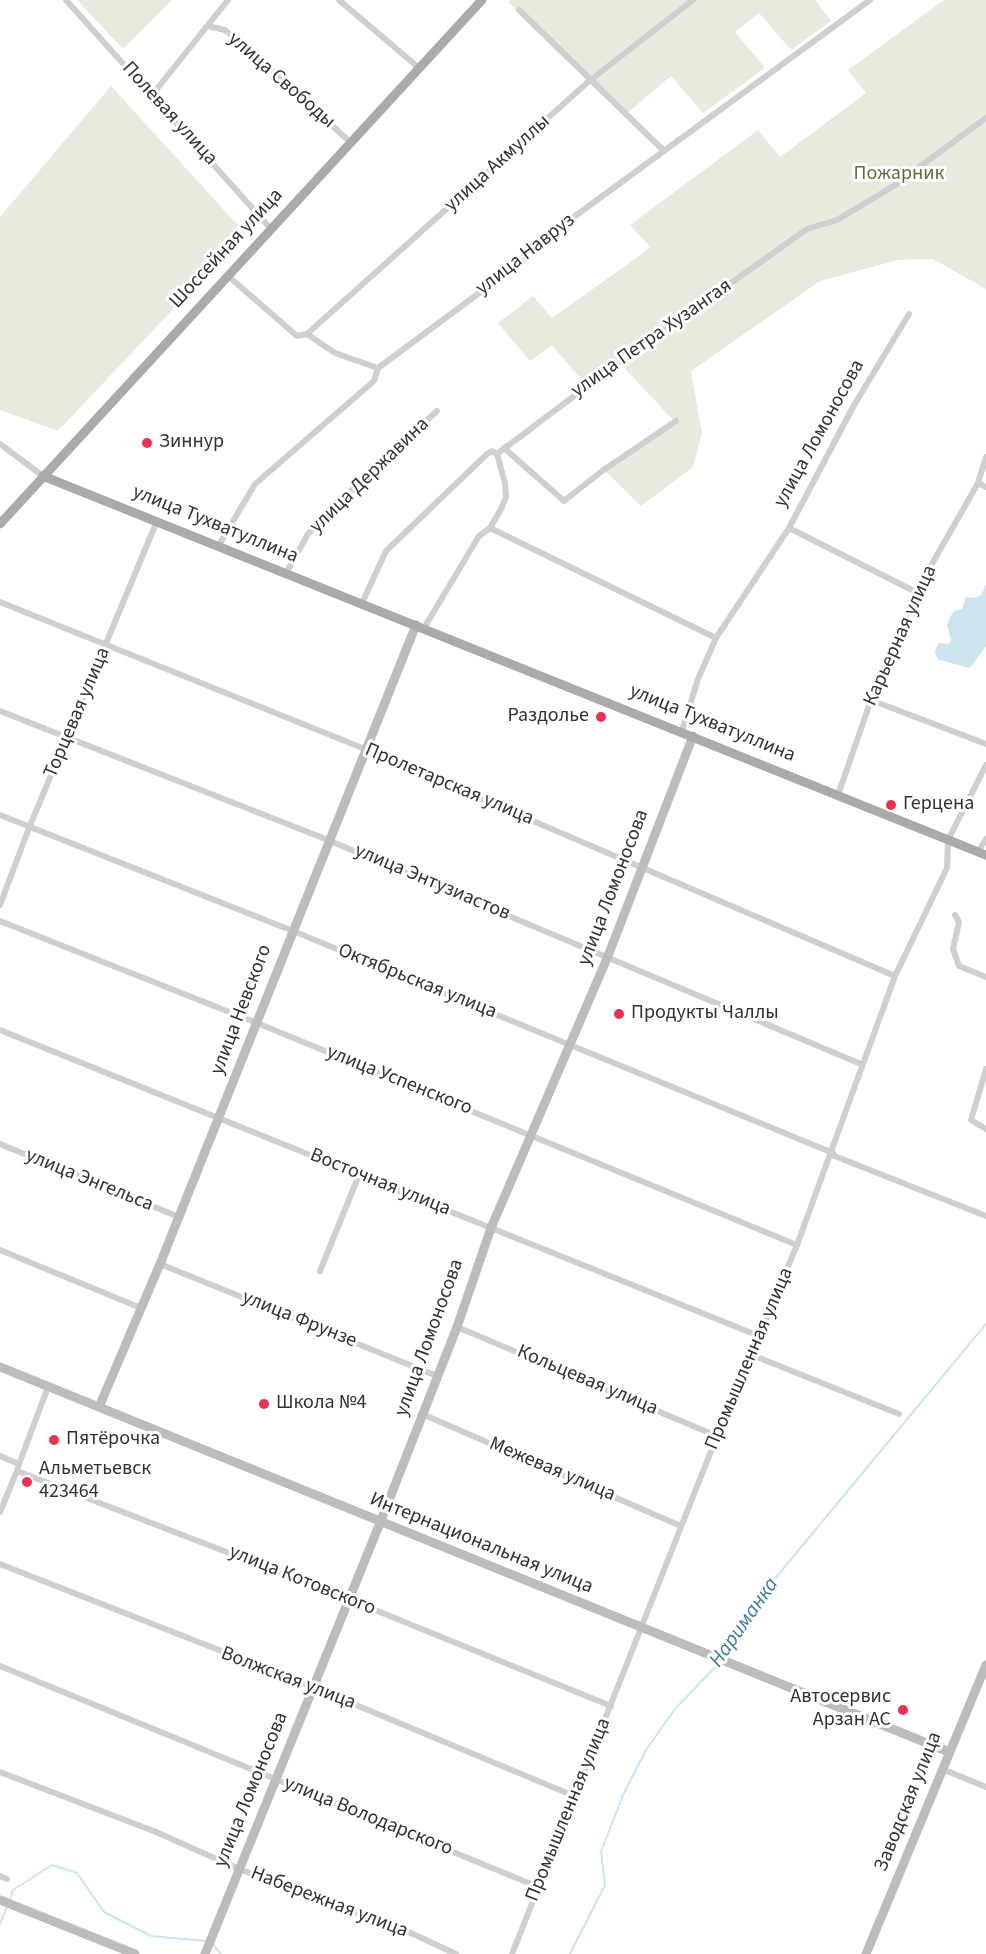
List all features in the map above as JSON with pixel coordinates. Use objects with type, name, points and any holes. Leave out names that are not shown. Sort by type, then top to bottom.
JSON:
[{"type":"main road","name":"Шоссейная улица","points":[[0,524],[482,0]]},
{"type":"main road","name":"улица Тухватуллина","points":[[43,476],[682,731],[982,854]]},
{"type":"street","name":"Полевая улица","points":[[66,0],[271,229]]},
{"type":"street","points":[[152,95],[228,0]]},
{"type":"street","points":[[339,0],[419,68]]},
{"type":"street","name":"улица Акмуллы","points":[[307,334],[591,80],[693,0]]},
{"type":"street","name":"улица Навруз","points":[[219,545],[255,484],[374,381],[378,368],[540,248],[567,222],[870,0]]},
{"type":"street","points":[[519,10],[664,151]]},
{"type":"street","name":"улица Свободы","points":[[208,26],[225,30],[244,45],[350,142]]},
{"type":"street","name":"улица Петра Хузангая","points":[[362,603],[386,551],[487,454],[492,451],[496,454],[606,372],[807,229],[837,220],[892,188],[986,118]]},
{"type":"street","points":[[227,275],[287,330],[297,336],[307,334],[335,353],[378,368]]},
{"type":"street","name":"улица Ломоносова","points":[[682,731],[698,679],[716,638],[789,528],[853,407],[909,314]]},
{"type":"street","name":"улица Державина","points":[[286,573],[308,534],[331,509],[437,411]]},
{"type":"street","points":[[504,448],[564,501],[610,465],[676,421]]},
{"type":"street","name":"улица Тухватуллина","points":[[0,444],[43,476]]},
{"type":"street","points":[[420,627],[479,536],[490,528],[506,497],[505,483],[496,454]]},
{"type":"street","name":"Карьерная улица","points":[[838,795],[871,700],[916,592],[978,483],[986,457]]},
{"type":"street","points":[[978,483],[986,487]]},
{"type":"street","name":"Торцевая улица","points":[[0,905],[29,828],[108,644],[157,521]]},
{"type":"street","points":[[490,528],[716,638]]},
{"type":"street","points":[[789,528],[916,592]]},
{"type":"street","name":"Пролетарская улица","points":[[0,602],[364,748],[895,976]]},
{"type":"street","name":"улица Невского","points":[[99,1407],[219,1118],[364,748],[420,627]]},
{"type":"street","points":[[871,700],[986,744]]},
{"type":"street","name":"улица Энтузиастов","points":[[0,711],[328,840],[861,1064]]},
{"type":"street","name":"улица Ломоносова","points":[[205,1952],[380,1523],[457,1326],[491,1228],[608,956],[693,736]]},
{"type":"street","name":"Промышленная улица","points":[[512,1954],[536,1887],[833,1154],[861,1064],[895,976],[947,868],[948,840],[986,765]]},
{"type":"street","name":"Октябрьская улица","points":[[0,815],[293,931],[986,1216]]},
{"type":"street","points":[[982,854],[986,840]]},
{"type":"street","points":[[955,915],[959,922],[953,949],[959,966],[986,978]]},
{"type":"street","name":"улица Успенского","points":[[0,921],[257,1023],[797,1245]]},
{"type":"street","name":"Восточная улица","points":[[0,1030],[759,1336]]},
{"type":"street","points":[[986,1069],[970,1120],[986,1129]]},
{"type":"street","name":"улица Энгельса","points":[[0,1144],[179,1217]]},
{"type":"street","points":[[320,1271],[359,1175]]},
{"type":"street","points":[[0,1250],[141,1308]]},
{"type":"street","name":"улица Фрунзе","points":[[160,1264],[437,1376]]},
{"type":"street","name":"Кольцевая улица","points":[[457,1326],[717,1436]]},
{"type":"street","points":[[752,1355],[899,1414]]},
{"type":"street","name":"Интернациональная улица","points":[[0,1367],[641,1629],[949,1752]]},
{"type":"street","points":[[0,1512],[48,1387]]},
{"type":"street","name":"Межевая улица","points":[[422,1414],[681,1526]]},
{"type":"street","name":"улица Котовского","points":[[0,1456],[18,1467],[611,1706]]},
{"type":"street","name":"Волжская улица","points":[[0,1564],[313,1688],[574,1796]]},
{"type":"street","name":"Заводская улица","points":[[866,1954],[986,1665]]},
{"type":"street","name":"улица Володарского","points":[[0,1666],[536,1887]]},
{"type":"street","points":[[942,1769],[986,1787]]},
{"type":"street","name":"Набережная улица","points":[[0,1772],[156,1832],[239,1869],[375,1919],[456,1954]]},
{"type":"street","points":[[1,1900],[135,1954]]},
{"type":"green space","points":[[77,0],[172,0],[123,49]]},
{"type":"green space","points":[[510,0],[815,0],[831,21],[791,50],[759,13],[735,32],[765,68],[703,113],[671,76],[625,115],[508,2]]},
{"type":"green space","name":"Пожарник","points":[[944,0],[986,0],[986,289],[933,259],[898,260],[820,281],[691,371],[702,433],[693,467],[641,506],[605,471],[673,420],[618,361],[585,384],[552,345],[530,361],[498,323],[533,296],[552,318],[635,259],[650,247],[630,225],[758,130],[780,157],[866,93],[848,70]]},
{"type":"green space","points":[[111,86],[245,233],[58,431],[0,410],[0,217]]},
{"type":"water","points":[[986,584],[986,646],[970,668],[939,660],[935,654],[936,648],[939,643],[949,644],[951,639],[947,625],[950,617],[954,611],[962,609],[966,597],[974,598],[981,595]]},
{"type":"waterway","name":"Нариманка","points":[[722,1658],[749,1610],[986,1324]]},
{"type":"waterway","name":"Нариманка","points":[[570,1954],[605,1885],[601,1852],[623,1795],[646,1750],[675,1709],[719,1663]]},
{"type":"waterway","name":"Нариманка","points":[[9,1902],[13,1890],[52,1865],[77,1873],[104,1912],[151,1936],[206,1941]]},
{"type":"waterway","name":"Нариманка","points":[[0,1924],[7,1907]]},
{"type":"waterway","name":"Нариманка","points":[[213,1945],[221,1954]]},
{"type":"place","name":"Зиннур","points":[[147,443]]},
{"type":"place","name":"Раздолье","points":[[601,717]]},
{"type":"place","name":"Герцена","points":[[891,805]]},
{"type":"place","name":"Продукты Чаллы","points":[[619,1014]]},
{"type":"place","name":"Школа №4","points":[[264,1404]]},
{"type":"place","name":"Пятёрочка","points":[[54,1440]]},
{"type":"place","name":"Альметьевск 423464","points":[[27,1482]]},
{"type":"place","name":"Автосервис Арзан АС","points":[[903,1710]]}]
